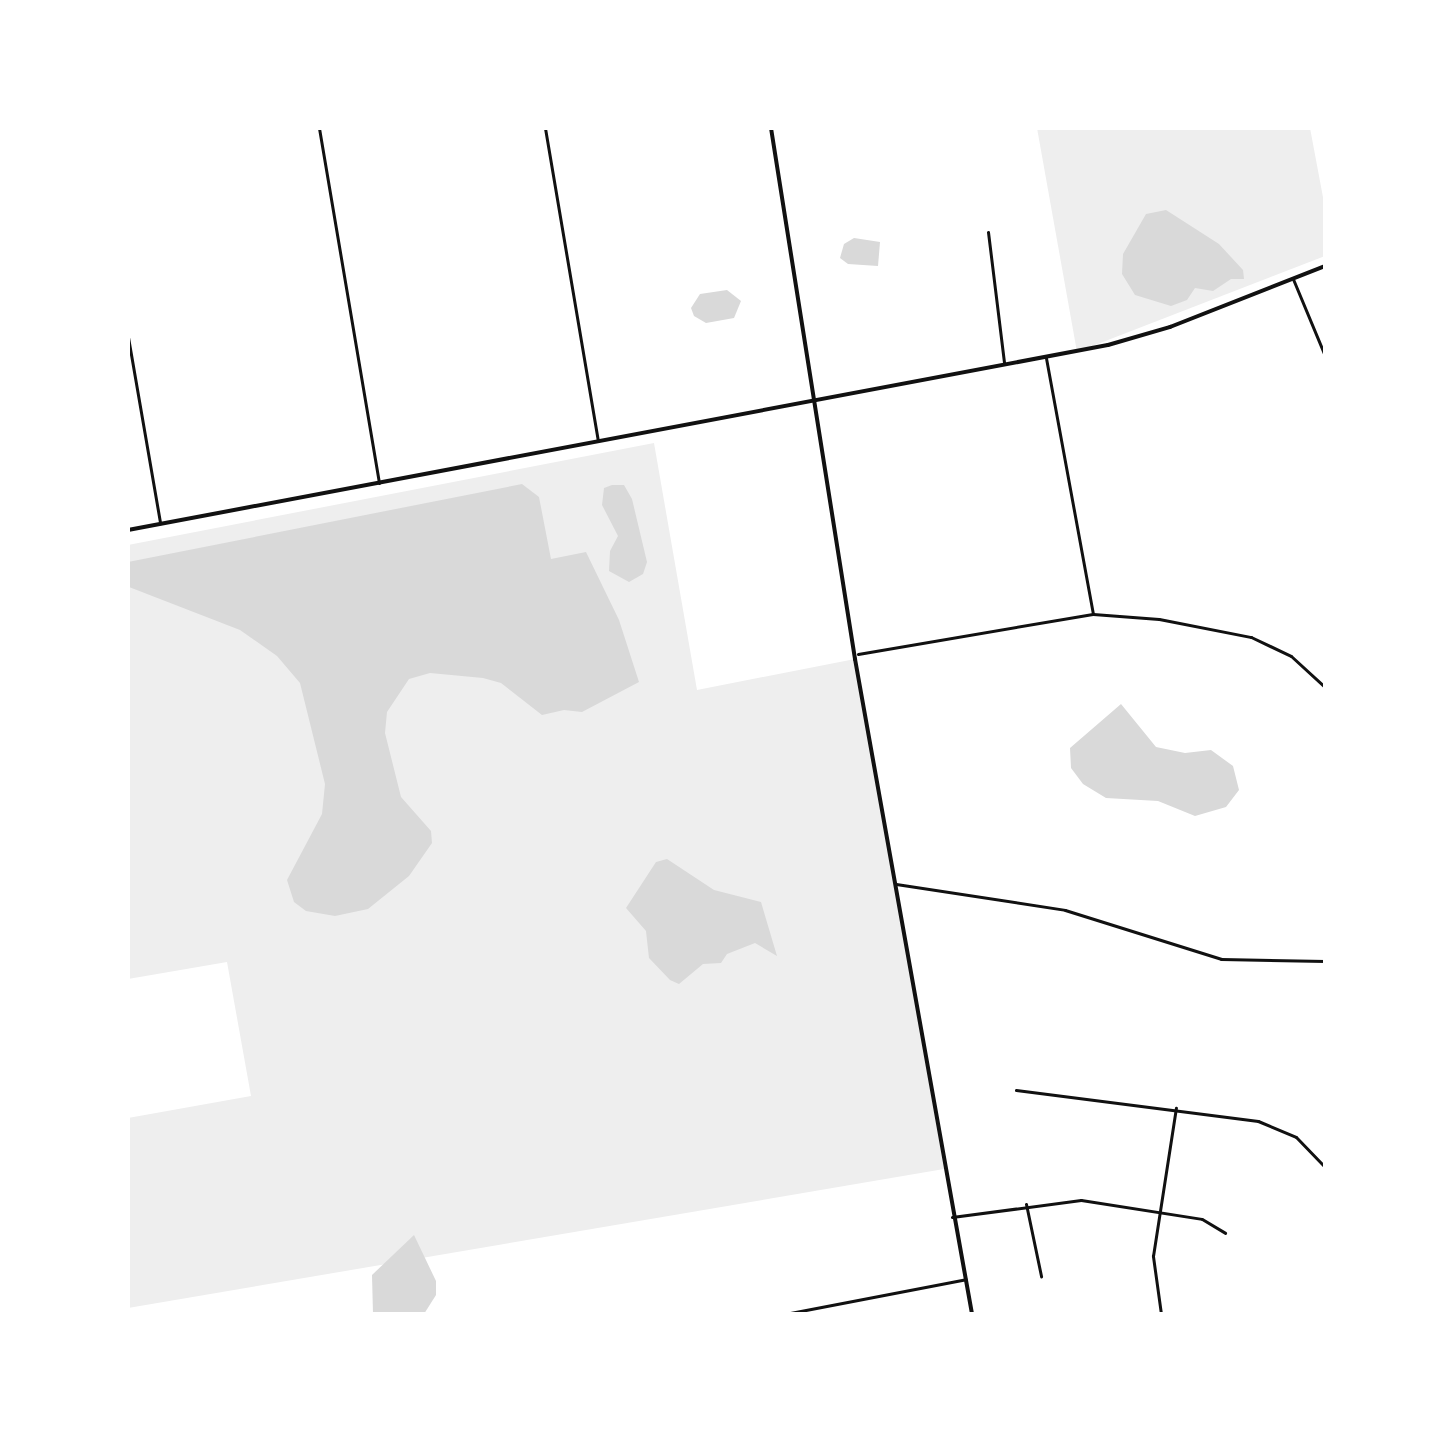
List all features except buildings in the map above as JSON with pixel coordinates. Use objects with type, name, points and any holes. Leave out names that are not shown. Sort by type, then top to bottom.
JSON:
[{"type":"main road","points":[[771,128],[952,1217],[972,1314]]},
{"type":"main road","points":[[128,530],[1077,352],[1161,330],[1325,266]]},
{"type":"street","points":[[319,128],[379,483]]},
{"type":"street","points":[[545,128],[598,441]]},
{"type":"street","points":[[988,232],[1004,366]]},
{"type":"street","points":[[1293,279],[1325,356]]},
{"type":"street","points":[[128,337],[160,523]]},
{"type":"street","points":[[1046,358],[1093,614]]},
{"type":"street","points":[[858,654],[1093,614],[1159,619],[1240,634],[1291,656],[1325,687]]},
{"type":"street","points":[[896,884],[1065,910],[1213,957],[1325,961]]},
{"type":"street","points":[[1016,1090],[1177,1108],[1268,1124],[1296,1137],[1325,1167]]},
{"type":"street","points":[[1161,1314],[1153,1264],[1177,1108]]},
{"type":"street","points":[[952,1217],[1026,1204],[1081,1200],[1202,1219],[1225,1233]]},
{"type":"street","points":[[1026,1204],[1041,1276]]},
{"type":"street","points":[[785,1314],[966,1279]]},
{"type":"shaded area","points":[[1037,128],[1310,128],[1325,208],[1325,256],[1077,352]]},
{"type":"shaded area","points":[[1166,210],[1219,244],[1243,270],[1244,279],[1231,279],[1213,291],[1195,288],[1187,300],[1171,306],[1135,295],[1122,274],[1123,254],[1146,214]]},
{"type":"shaded area","points":[[854,238],[880,242],[878,266],[848,264],[840,258],[844,244]]},
{"type":"shaded area","points":[[727,290],[741,301],[734,318],[706,323],[694,316],[691,308],[700,294]]},
{"type":"shaded area","points":[[654,443],[697,690],[855,659],[944,1169],[128,1308],[128,1118],[251,1096],[227,962],[128,979],[128,545]]},
{"type":"shaded area","points":[[522,484],[539,497],[551,559],[586,552],[619,620],[639,682],[582,712],[564,710],[542,715],[501,683],[483,678],[430,673],[409,679],[387,712],[385,733],[401,797],[431,831],[432,843],[409,876],[368,909],[335,916],[306,911],[294,902],[287,880],[322,814],[325,784],[300,683],[277,656],[240,630],[129,587],[128,562]]},
{"type":"shaded area","points":[[624,485],[632,499],[647,562],[643,574],[629,582],[609,571],[610,551],[618,536],[602,505],[604,488]]},
{"type":"shaded area","points":[[1121,704],[1156,747],[1185,753],[1211,750],[1233,766],[1239,790],[1226,807],[1195,816],[1158,801],[1106,798],[1083,784],[1071,768],[1070,748]]},
{"type":"shaded area","points":[[667,859],[714,890],[761,902],[777,956],[755,943],[727,954],[721,963],[703,964],[679,984],[670,980],[649,958],[646,931],[626,908],[656,862]]},
{"type":"shaded area","points":[[414,1235],[436,1281],[436,1295],[424,1314],[373,1314],[372,1275]]}]
